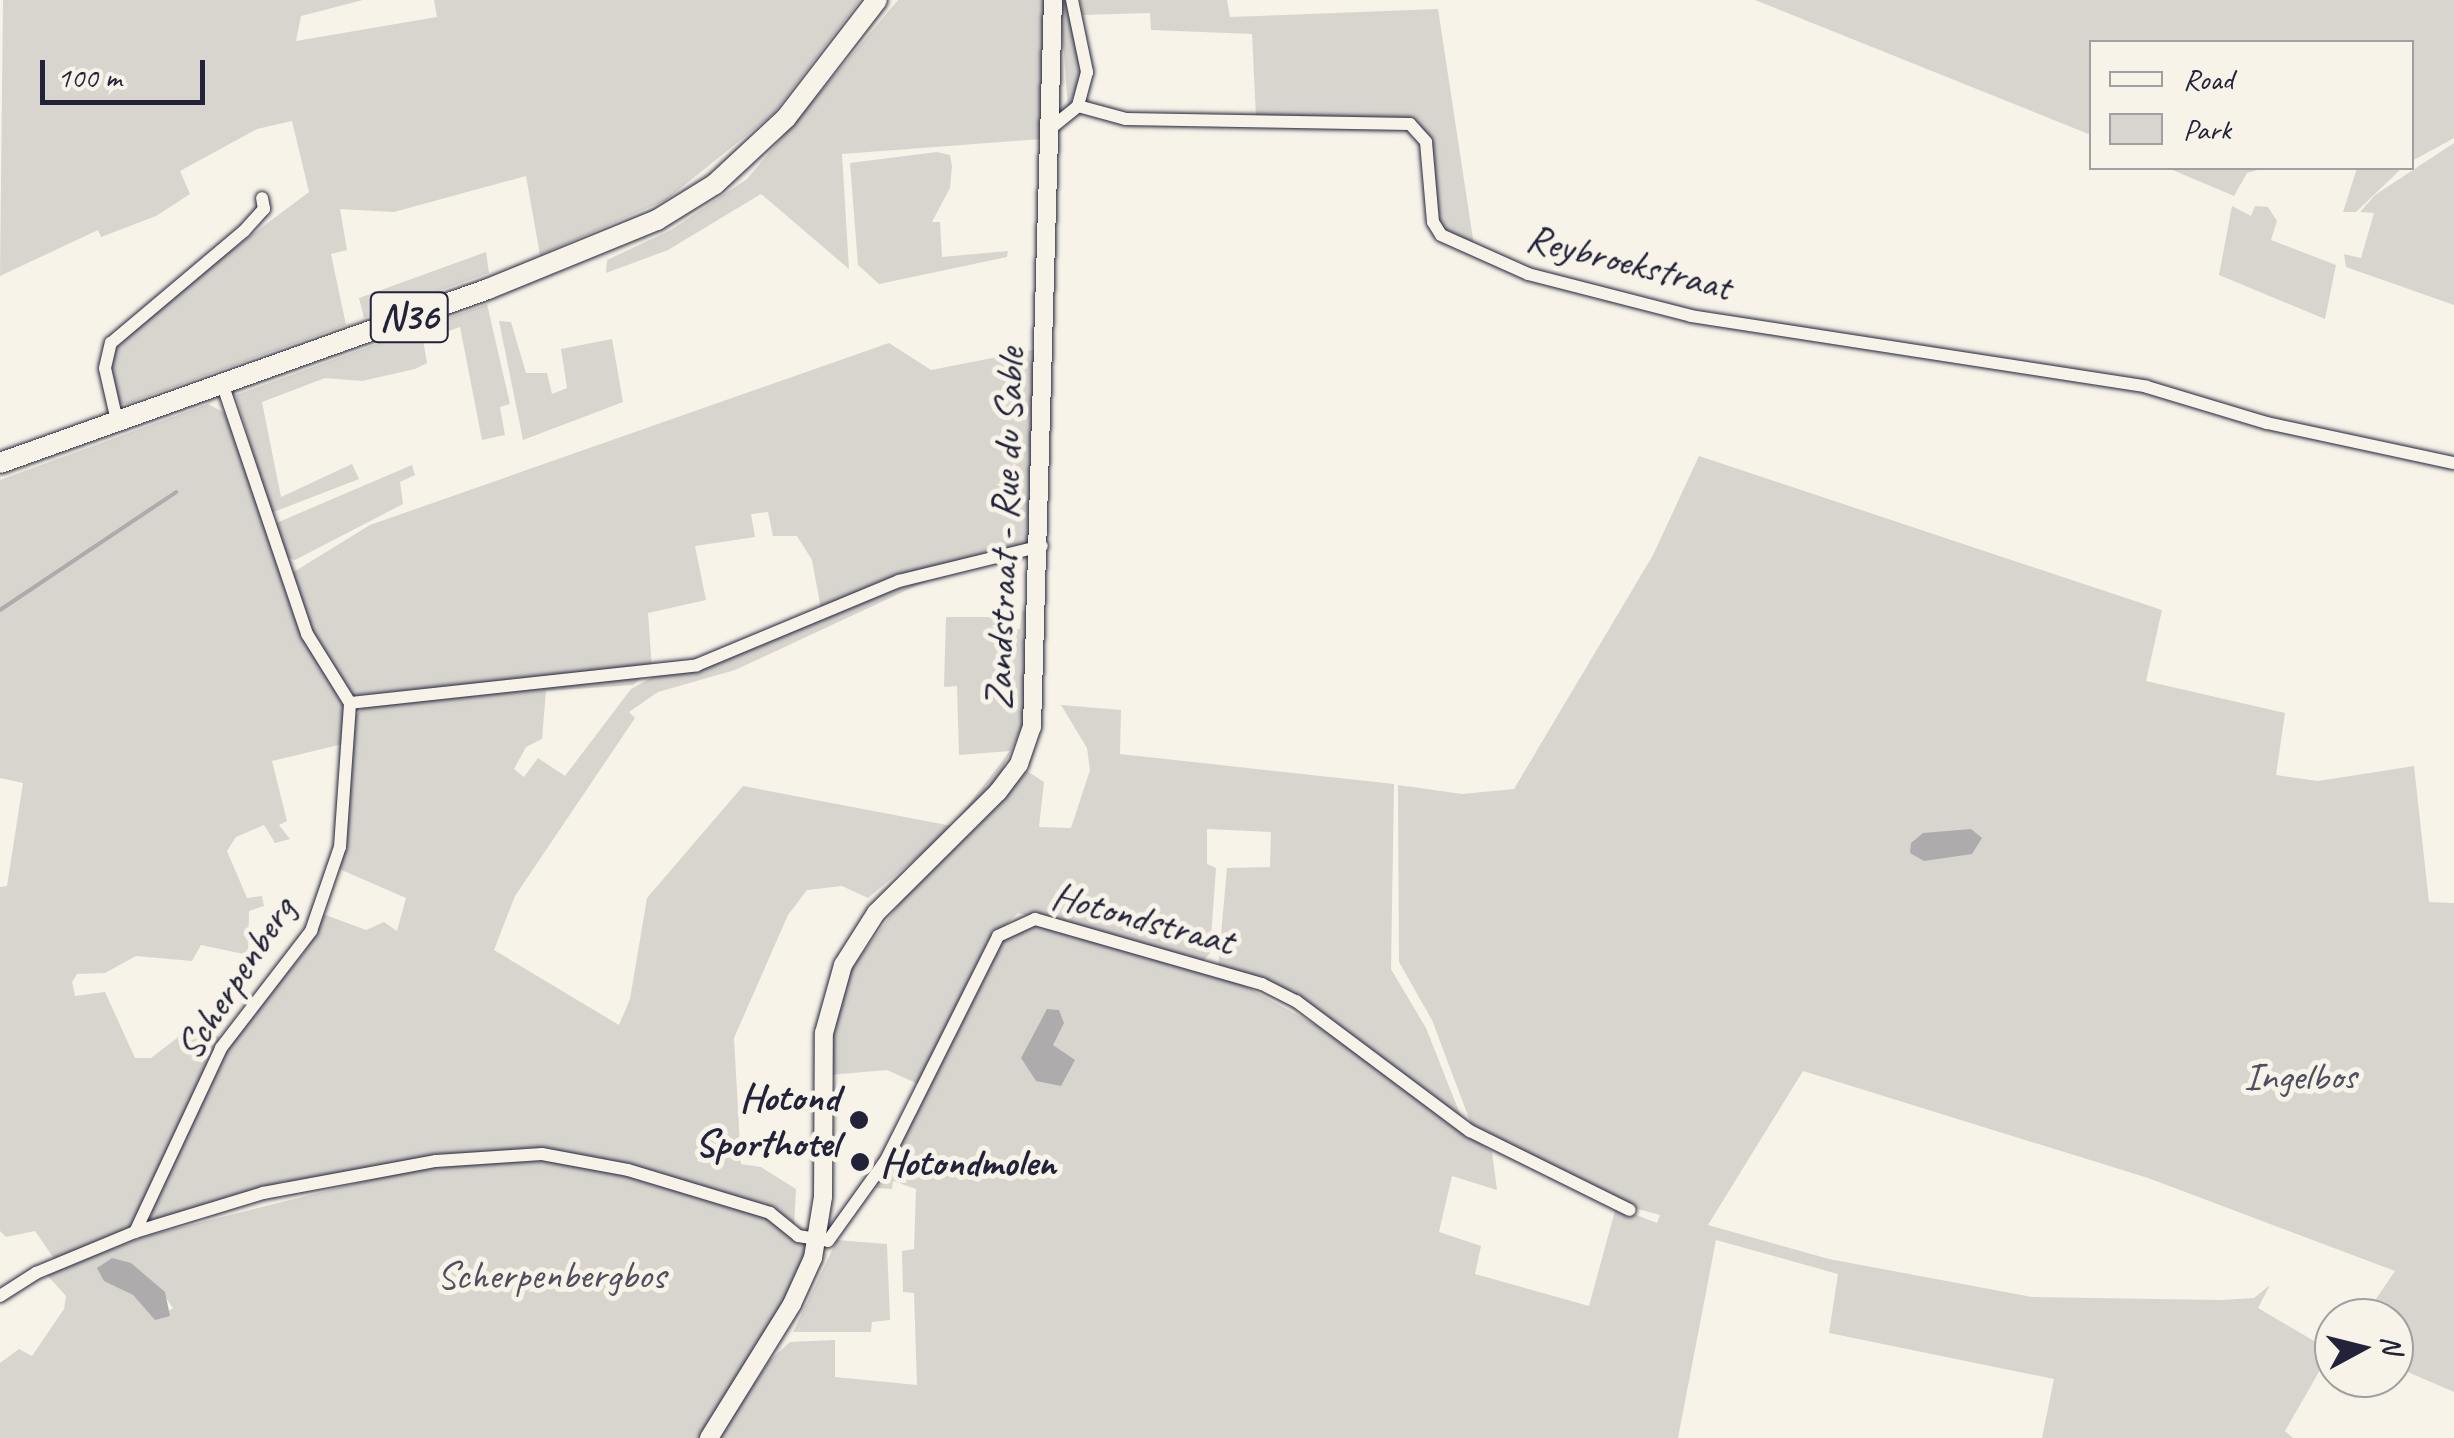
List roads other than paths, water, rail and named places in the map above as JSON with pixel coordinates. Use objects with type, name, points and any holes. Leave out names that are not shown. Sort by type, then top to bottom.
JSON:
[{"type":"main road","name":"N36","points":[[0,463],[596,248],[686,204],[786,118],[877,0]]},
{"type":"main road","name":"Zandstraat - Rue du Sable","points":[[709,1438],[800,1290],[824,1188],[824,1033],[832,990],[876,913],[972,821],[1019,764],[1038,688],[1052,0]]},
{"type":"street","points":[[1050,128],[1078,106],[1087,72],[1072,0]]},
{"type":"street","name":"Reybroekstraat","points":[[1078,106],[1126,118],[1410,124],[1426,142],[1433,222],[1441,236],[1517,270],[1692,316],[2147,387],[2288,427],[2454,463]]},
{"type":"street","points":[[118,421],[105,368],[111,342],[244,231],[264,210],[262,198]]},
{"type":"street","points":[[222,384],[307,634],[350,704],[698,665],[899,581],[1042,546]]},
{"type":"street","name":"Scherpenberg","points":[[135,1232],[221,1048],[318,918],[343,828],[350,704]]},
{"type":"street","name":"Hotondstraat","points":[[811,1242],[836,1236],[886,1160],[998,936],[1023,920],[1050,921],[1262,984],[1296,1001],[1470,1131],[1630,1210]]},
{"type":"street","points":[[0,1296],[36,1273],[135,1232],[263,1193],[436,1161],[542,1154],[611,1165],[770,1213],[811,1242]]},
{"type":"waterway","points":[[0,610],[176,492]]},
{"type":"place","name":"Hotond Sporthotel","points":[[859,1120]]},
{"type":"place","name":"Hotondmolen","points":[[860,1162]]},
{"type":"park label","name":"Ingelbos","points":[[2300,1076]]},
{"type":"park label","name":"Scherpenbergbos","points":[[551,1275]]}]
